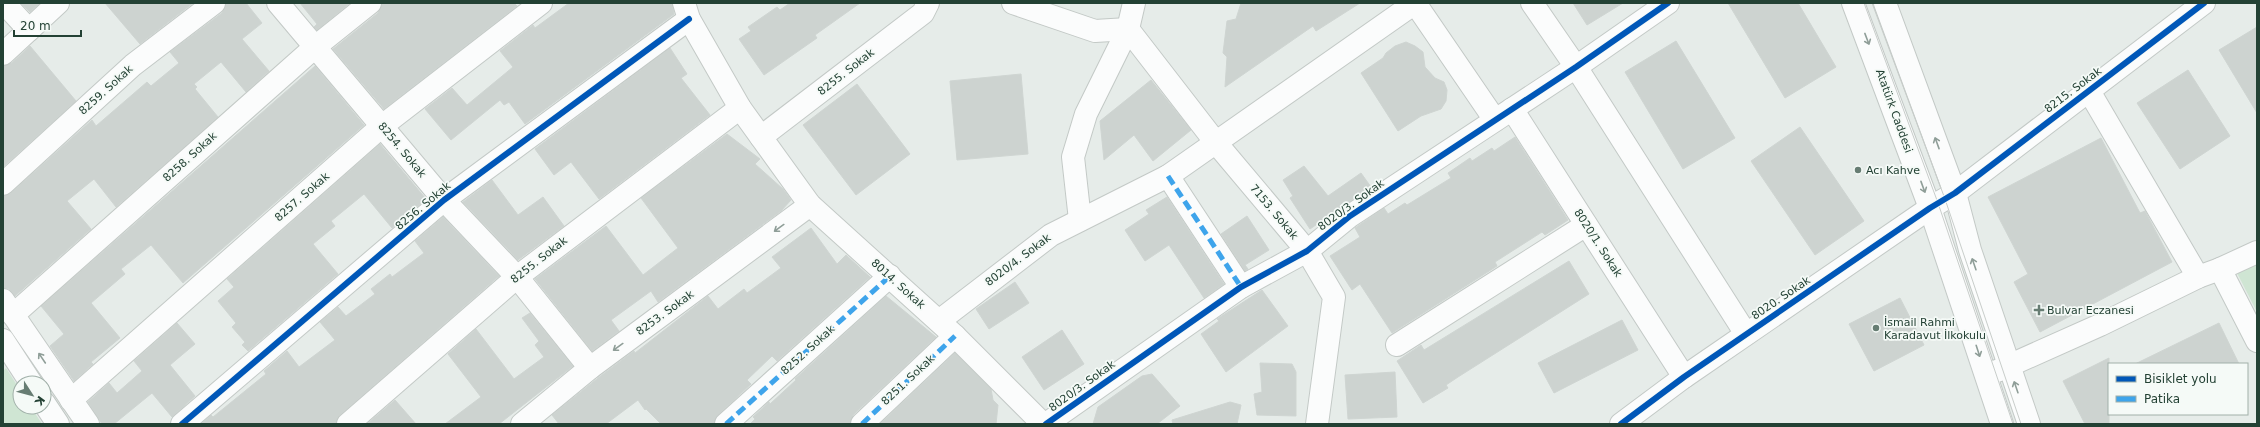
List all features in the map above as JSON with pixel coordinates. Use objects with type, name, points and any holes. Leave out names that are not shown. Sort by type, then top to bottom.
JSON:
[{"type":"street","points":[[4,3],[30,30]]},
{"type":"street","points":[[3,54],[58,3]]},
{"type":"street","name":"8259. Sokak","points":[[3,184],[133,65],[214,3]]},
{"type":"street","name":"8254. Sokak","points":[[278,3],[444,200],[517,277],[590,368]]},
{"type":"street","name":"8258. Sokak","points":[[5,348],[13,316],[315,46],[370,3]]},
{"type":"street","name":"8257. Sokak","points":[[71,400],[382,126],[541,3]]},
{"type":"street","name":"8255. Sokak","points":[[761,137],[923,13],[928,3]]},
{"type":"street","points":[[1013,3],[1095,31],[1128,29]]},
{"type":"street","points":[[1080,220],[1073,157],[1086,114],[1128,29],[1134,3]]},
{"type":"street","name":"8020/1. Sokak","points":[[1415,3],[1504,114],[1586,225],[1684,377]]},
{"type":"street","name":"8020/4. Sokak","points":[[939,321],[1051,235],[1168,176],[1217,144],[1415,3]]},
{"type":"street","points":[[1532,3],[1576,67],[1746,334]]},
{"type":"street","name":"8020/3. Sokak","points":[[1046,424],[1241,287],[1307,251],[1350,216],[1576,67],[1668,3]]},
{"type":"street","name":"Atatürk Caddesi","points":[[1853,3],[1930,208],[2002,424]]},
{"type":"street","points":[[1885,3],[1955,193],[1970,250],[2029,424]]},
{"type":"street","name":"8215. Sokak","points":[[1955,193],[2204,3]]},
{"type":"street","name":"8014. Sokak","points":[[687,11],[740,108],[810,205],[955,336],[1043,424]]},
{"type":"street","name":"8256. Sokak","points":[[182,424],[444,200],[687,11]]},
{"type":"street","name":"7153. Sokak","points":[[1128,29],[1217,144],[1307,251],[1334,297],[1317,424]]},
{"type":"street","points":[[2089,91],[2198,276]]},
{"type":"street","name":"8255. Sokak","points":[[348,424],[517,277],[740,108]]},
{"type":"street","points":[[1168,176],[1241,287]]},
{"type":"street","name":"8020. Sokak","points":[[1621,424],[1684,377],[1746,334],[1930,208],[1955,193]]},
{"type":"street","name":"8253. Sokak","points":[[522,424],[590,368],[810,205]]},
{"type":"street","points":[[1397,345],[1586,225]]},
{"type":"street","points":[[1986,376],[2100,325],[2198,276],[2220,269],[2257,252]]},
{"type":"street","points":[[2220,269],[2257,341]]},
{"type":"street","name":"8252. Sokak","points":[[726,424],[890,276]]},
{"type":"street","points":[[13,316],[88,424]]},
{"type":"street","name":"8251. Sokak","points":[[862,424],[955,336]]},
{"type":"street","points":[[5,348],[25,375]]},
{"type":"street","points":[[52,415],[58,424]]},
{"type":"green space","points":[[2257,260],[2257,312],[2237,273]]},
{"type":"green space","points":[[6,368],[12,377],[12,415],[36,415],[42,424],[3,424],[3,371]]},
{"type":"building","points":[[21,3],[40,3],[30,12]]},
{"type":"building","points":[[105,3],[193,3],[140,44]]},
{"type":"building","points":[[226,3],[246,3],[262,23],[242,39],[269,71],[246,92],[221,62],[194,84],[197,87],[195,89],[218,117],[116,207],[94,179],[67,201],[91,229],[15,296],[9,289],[3,288],[3,196],[11,193],[92,120],[96,126],[147,82],[151,86],[179,63],[170,52],[222,13]]},
{"type":"building","points":[[300,3],[350,3],[317,30],[314,27],[317,24]]},
{"type":"building","points":[[382,3],[514,3],[517,6],[384,109],[333,49],[378,13]]},
{"type":"building","points":[[569,3],[672,3],[674,14],[525,124],[509,102],[504,105],[500,100],[451,140],[425,109],[452,88],[467,105],[513,67],[500,51],[533,25],[535,28]]},
{"type":"building","points":[[790,3],[860,3],[815,35],[817,38],[764,75],[739,39],[751,31],[748,27],[777,7],[780,10]]},
{"type":"building","points":[[1241,3],[1360,3],[1316,31],[1313,26],[1225,87],[1227,57],[1223,53],[1227,21],[1236,19]]},
{"type":"building","points":[[1573,3],[1623,3],[1587,25]]},
{"type":"building","points":[[1728,3],[1798,3],[1836,67],[1785,98]]},
{"type":"building","points":[[2257,27],[2257,113],[2219,50]]},
{"type":"building","points":[[1676,41],[1735,138],[1683,169],[1625,72]]},
{"type":"building","points":[[1406,42],[1423,52],[1425,67],[1435,78],[1444,82],[1447,90],[1446,101],[1441,109],[1421,116],[1398,131],[1361,73],[1383,58],[1386,53],[1395,46]]},
{"type":"building","points":[[30,46],[76,101],[3,167],[3,66],[12,63]]},
{"type":"building","points":[[670,48],[687,74],[681,78],[710,115],[599,199],[571,162],[554,175],[535,149]]},
{"type":"building","points":[[315,66],[364,125],[183,283],[151,245],[121,269],[125,274],[91,303],[120,338],[91,362],[93,364],[74,381],[50,346],[64,334],[41,306]]},
{"type":"building","points":[[2188,70],[2230,136],[2180,169],[2137,103]]},
{"type":"building","points":[[1021,74],[1028,154],[957,160],[950,81]]},
{"type":"building","points":[[1151,80],[1191,130],[1153,161],[1134,135],[1104,160],[1100,121]]},
{"type":"building","points":[[857,84],[910,154],[856,195],[803,125]]},
{"type":"building","points":[[1800,127],[1864,221],[1815,255],[1751,161]]},
{"type":"building","points":[[727,134],[760,159],[755,164],[783,189],[791,200],[781,211],[658,302],[651,291],[611,320],[619,331],[592,351],[535,279],[606,226],[643,275],[678,248],[641,198]]},
{"type":"building","points":[[1515,137],[1568,220],[1545,235],[1542,232],[1495,262],[1497,266],[1392,333],[1360,284],[1352,290],[1330,256],[1360,237],[1355,228],[1384,208],[1388,214],[1405,203],[1407,205],[1451,178],[1448,173],[1470,158],[1472,161],[1492,148],[1494,151]]},
{"type":"building","points":[[2101,138],[2140,213],[2145,211],[2172,262],[2040,332],[2014,282],[2028,274],[1988,197]]},
{"type":"building","points":[[380,144],[426,199],[392,228],[364,194],[331,221],[335,226],[313,244],[338,274],[248,351],[242,345],[245,342],[232,327],[236,323],[218,301],[234,287],[227,279]]},
{"type":"building","points":[[1304,166],[1328,196],[1361,173],[1371,187],[1310,229],[1290,198],[1293,196],[1283,180]]},
{"type":"building","points":[[492,180],[518,215],[543,197],[564,226],[518,260],[463,202]]},
{"type":"building","points":[[1167,197],[1224,284],[1204,298],[1169,245],[1145,261],[1125,230],[1149,214],[1146,210]]},
{"type":"building","points":[[1247,216],[1269,250],[1245,265],[1248,269],[1245,271],[1221,234]]},
{"type":"building","points":[[443,217],[499,276],[340,415],[336,424],[201,424],[211,415],[213,417],[266,374],[264,371],[287,351],[299,367],[335,340],[320,322],[338,307],[346,316],[375,294],[371,289],[390,274],[392,277],[424,253],[415,241]]},
{"type":"building","points":[[811,228],[837,264],[846,255],[870,277],[777,361],[772,356],[747,380],[751,384],[718,415],[714,424],[661,424],[646,409],[645,410],[638,400],[606,424],[559,424],[552,415],[598,378],[634,351],[635,353],[708,296],[718,309],[744,289],[747,293],[781,268],[772,257]]},
{"type":"building","points":[[1569,261],[1589,294],[1458,377],[1446,385],[1448,388],[1423,403],[1397,361],[1421,345],[1424,350]]},
{"type":"building","points":[[1015,282],[1029,303],[989,329],[976,309]]},
{"type":"building","points":[[1262,290],[1288,326],[1226,372],[1201,334],[1219,321],[1217,319]]},
{"type":"building","points":[[886,296],[936,337],[853,415],[850,424],[750,424],[755,419],[753,417],[769,402],[770,404],[796,380],[795,379]]},
{"type":"building","points":[[1900,298],[1924,345],[1874,371],[1849,324]]},
{"type":"building","points":[[530,313],[573,366],[499,424],[445,424],[481,397],[448,354],[476,329],[514,379],[544,357],[535,345],[539,341],[522,318]]},
{"type":"building","points":[[1622,320],[1638,350],[1554,393],[1538,363]]},
{"type":"building","points":[[177,323],[195,344],[170,365],[195,396],[172,417],[152,393],[114,424],[102,424],[88,402],[109,383],[117,393],[142,371],[134,361]]},
{"type":"building","points":[[2219,323],[2239,363],[2137,363]]},
{"type":"building","points":[[1062,330],[1084,364],[1044,390],[1022,357]]},
{"type":"building","points":[[955,353],[991,389],[993,400],[998,405],[996,424],[880,424]]},
{"type":"building","points":[[2109,358],[2109,424],[2085,424],[2063,381]]},
{"type":"building","points":[[1260,363],[1292,364],[1296,372],[1296,416],[1257,415],[1254,394],[1262,392]]},
{"type":"building","points":[[1395,372],[1397,417],[1348,419],[1345,375]]},
{"type":"building","points":[[1152,374],[1180,406],[1157,424],[1093,424],[1098,407],[1142,376]]},
{"type":"building","points":[[395,400],[416,424],[367,424]]},
{"type":"building","points":[[1230,402],[1241,405],[1237,424],[1173,424],[1172,420]]},
{"type":"tram line","points":[[1864,3],[1938,203],[2013,424]]},
{"type":"tram line","points":[[1872,3],[1945,199],[2021,424]]},
{"type":"marked path","points":[[1168,176],[1241,287]]},
{"type":"marked path","points":[[726,424],[890,276]]},
{"type":"marked path","points":[[862,424],[955,336]]},
{"type":"cycle path","points":[[1046,424],[1241,287],[1307,251],[1350,216],[1576,67],[1668,3]]},
{"type":"cycle path","points":[[1621,424],[1684,377],[1930,208],[1955,193],[2204,3]]},
{"type":"cycle path","points":[[182,424],[444,200],[689,19]]},
{"type":"place","name":"Acı Kahve","points":[[1858,170]]},
{"type":"place","name":"Bulvar Eczanesi","points":[[2039,310]]},
{"type":"place","name":"İsmail Rahmi Karadavut İlkokulu","points":[[1876,328]]}]
